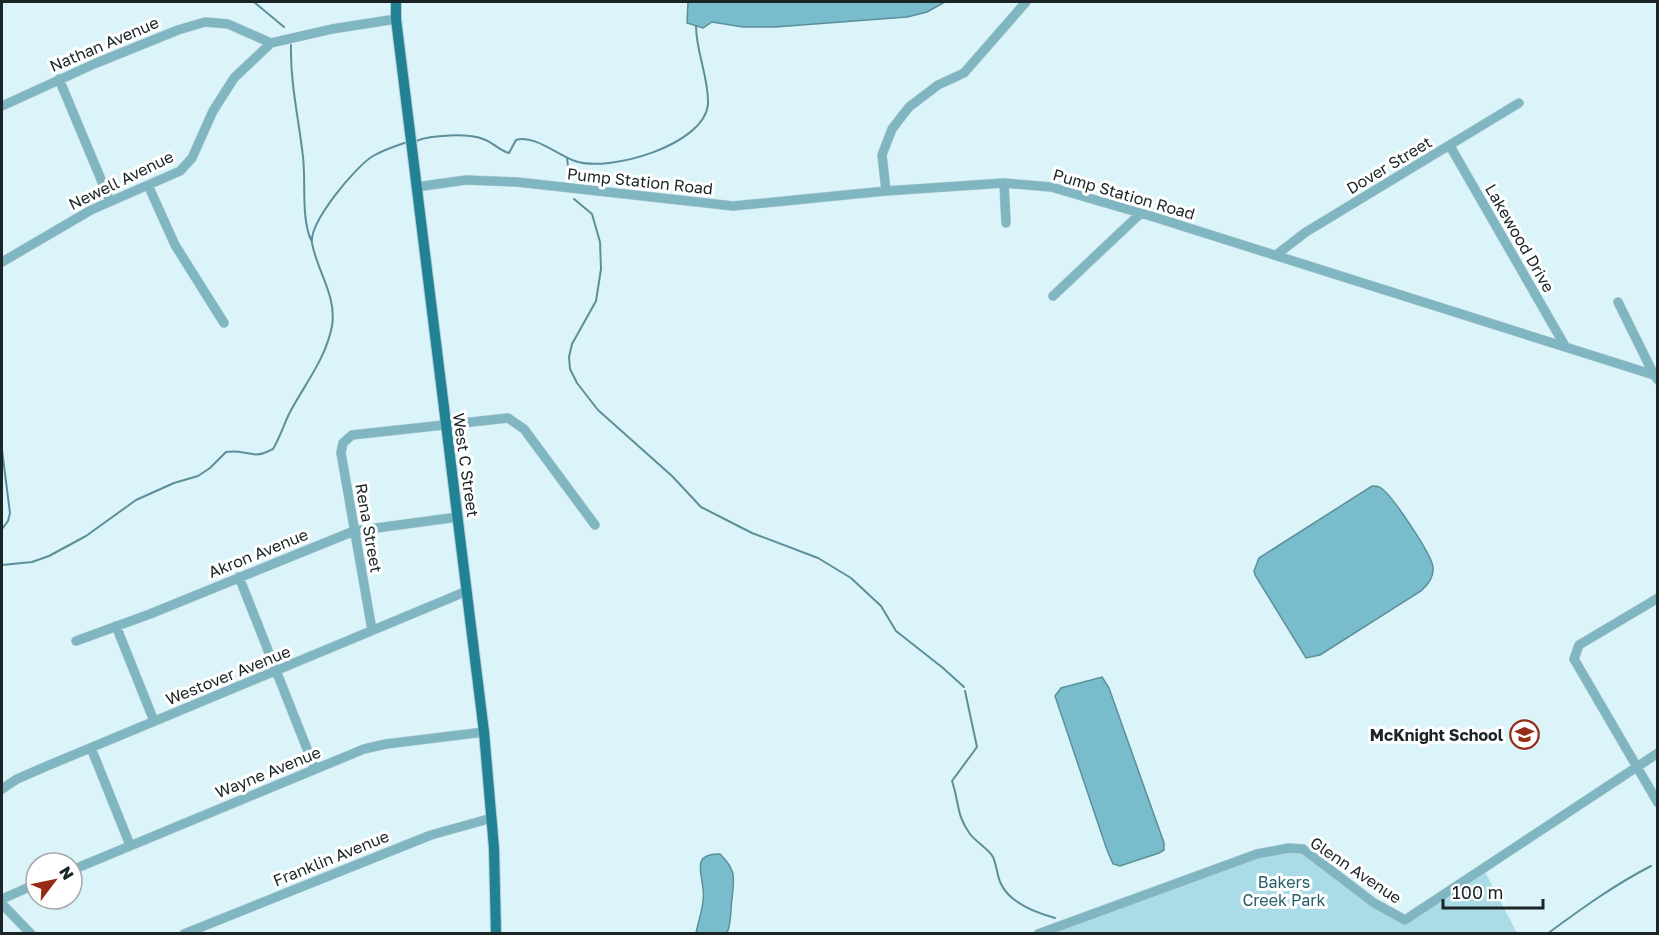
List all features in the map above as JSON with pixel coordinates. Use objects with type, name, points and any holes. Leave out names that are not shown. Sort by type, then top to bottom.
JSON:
[{"type":"main road","name":"West C Street","points":[[396,2],[408,122],[484,732],[494,848],[496,933]]},
{"type":"street","points":[[886,191],[882,155],[892,129],[909,107],[938,85],[964,73],[1026,2]]},
{"type":"street","points":[[271,43],[332,29],[396,19]]},
{"type":"street","name":"Nathan Avenue","points":[[2,106],[59,79],[178,30],[205,22],[228,24],[271,43]]},
{"type":"street","name":"Newell Avenue","points":[[2,262],[110,201],[180,171],[192,158],[213,111],[234,78],[271,43]]},
{"type":"street","points":[[59,79],[110,201]]},
{"type":"street","name":"Dover Street","points":[[1276,255],[1306,232],[1519,103]]},
{"type":"street","name":"Lakewood Drive","points":[[1450,146],[1564,346]]},
{"type":"street","name":"Pump Station Road","points":[[416,187],[466,180],[517,182],[734,206],[886,191],[1004,183],[1051,187],[1276,255],[1656,377]]},
{"type":"street","points":[[1004,183],[1006,223]]},
{"type":"street","points":[[148,185],[175,245],[224,323]]},
{"type":"street","points":[[1053,296],[1141,213]]},
{"type":"street","points":[[1618,302],[1656,377]]},
{"type":"street","points":[[445,426],[508,418],[524,429],[595,525]]},
{"type":"street","name":"Rena Street","points":[[372,630],[341,453],[343,443],[352,435],[445,426]]},
{"type":"street","name":"Akron Avenue","points":[[76,641],[354,531],[458,517]]},
{"type":"street","points":[[239,577],[315,769]]},
{"type":"street","name":"Westover Avenue","points":[[2,789],[27,775],[467,591]]},
{"type":"street","points":[[1658,598],[1579,645],[1574,659],[1658,803]]},
{"type":"street","points":[[116,626],[154,721]]},
{"type":"street","name":"Wayne Avenue","points":[[84,865],[364,749],[386,744],[484,732]]},
{"type":"street","points":[[91,748],[130,845]]},
{"type":"street","name":"Glenn Avenue","points":[[1038,933],[1257,854],[1289,848],[1303,849],[1374,903],[1405,920],[1658,753]]},
{"type":"street","name":"Franklin Avenue","points":[[184,933],[431,835],[492,819]]},
{"type":"street","points":[[2,898],[24,889]]},
{"type":"street","points":[[2,904],[31,933]]},
{"type":"green space","name":"Bakers Creek Park","points":[[1303,849],[1405,920],[1483,868],[1517,933],[1038,934],[1257,854]]},
{"type":"shaded area","points":[[688,2],[945,2],[927,12],[907,17],[775,27],[743,27],[712,22],[703,28],[687,23]]},
{"type":"shaded area","points":[[1372,486],[1379,487],[1386,493],[1411,526],[1431,560],[1433,571],[1431,578],[1421,591],[1320,655],[1306,658],[1254,571],[1259,558]]},
{"type":"shaded area","points":[[1102,677],[1109,688],[1164,843],[1164,850],[1159,853],[1120,866],[1113,864],[1107,850],[1055,696],[1061,688]]},
{"type":"shaded area","points":[[720,854],[729,865],[733,875],[729,929],[727,933],[696,933],[703,901],[701,863],[710,855]]},
{"type":"waterway","points":[[254,2],[284,27]]},
{"type":"waterway","points":[[416,141],[440,136],[476,137],[487,140],[509,153],[516,140],[523,139],[538,142],[575,161],[590,164],[631,159],[653,152],[691,132],[703,119],[708,104],[708,94],[696,26]]},
{"type":"waterway","points":[[291,45],[293,87],[304,167],[306,221],[311,240]]},
{"type":"waterway","points":[[2,565],[32,562],[49,556],[86,536],[136,500],[174,483],[198,476],[226,452],[258,454],[273,449],[290,412],[320,360],[332,326],[332,304],[312,243],[318,222],[345,182],[365,162],[381,152],[407,142]]},
{"type":"waterway","points":[[567,158],[569,175]]},
{"type":"waterway","points":[[574,199],[592,214],[600,242],[601,269],[596,301],[572,344],[569,357],[570,369],[577,383],[598,410],[672,476],[701,507],[752,533],[818,558],[851,578],[881,606],[896,631],[964,687]]},
{"type":"waterway","points":[[2,450],[10,513],[2,529]]},
{"type":"waterway","points":[[965,691],[977,747],[952,781],[962,821],[970,834],[993,857],[1005,891],[1017,902],[1055,918]]},
{"type":"waterway","points":[[1547,934],[1611,889],[1651,866]]},
{"type":"place","name":"McKnight School","points":[[1524,735]]}]
